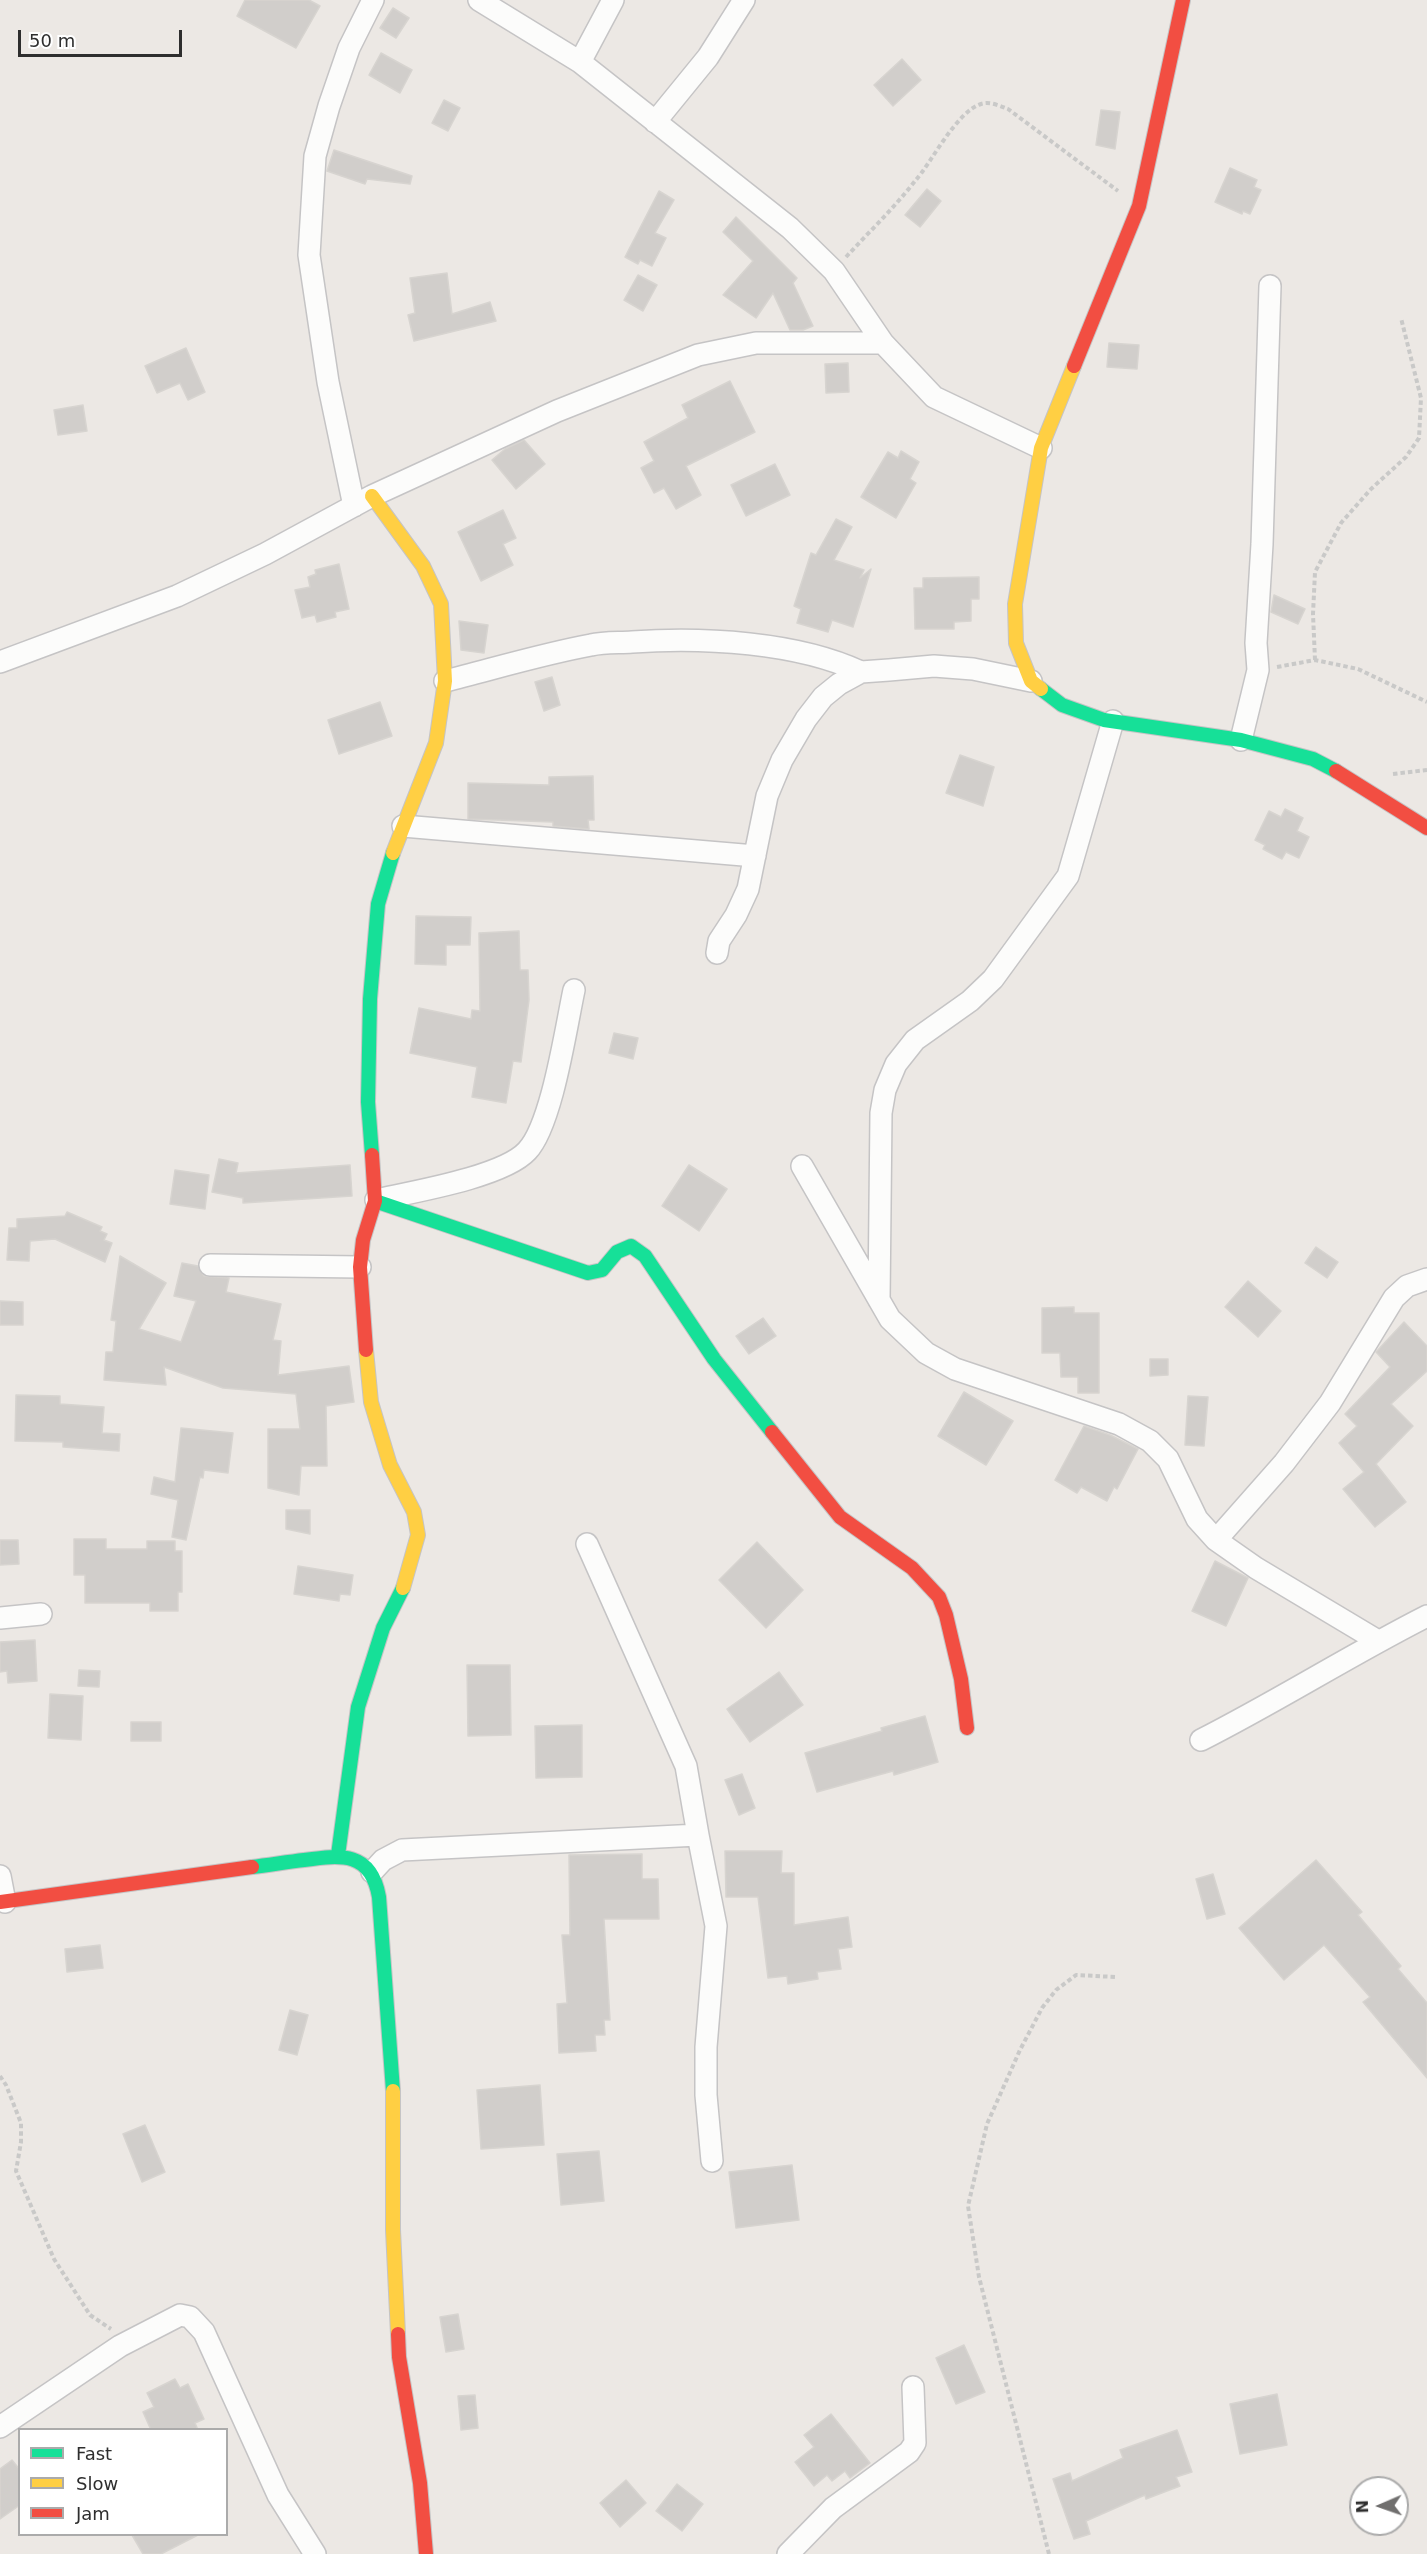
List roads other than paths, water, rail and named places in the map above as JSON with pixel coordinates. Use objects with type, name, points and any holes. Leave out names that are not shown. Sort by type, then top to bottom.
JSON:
[{"type":"street","points":[[338,1855],[358,1707],[383,1628],[402,1593],[418,1535],[414,1512],[390,1465],[371,1402],[361,1306],[360,1267],[363,1240],[375,1201],[368,1102],[370,999],[378,904],[385,874],[436,743],[445,681],[441,604],[423,566],[363,501],[328,382],[309,255],[315,156],[349,48],[373,0]]},
{"type":"street","points":[[479,0],[580,62],[790,228],[834,271],[883,343],[934,398],[1041,448]]},
{"type":"street","points":[[580,62],[613,0]]},
{"type":"street","points":[[655,122],[708,57],[744,0]]},
{"type":"street","points":[[1031,681],[1016,643],[1015,604],[1041,448],[1139,206],[1183,0]]},
{"type":"street","points":[[1241,740],[1258,670],[1256,643],[1262,544],[1270,286]]},
{"type":"street","points":[[0,662],[177,596],[265,554],[363,501],[557,411],[698,355],[756,343],[883,343]]},
{"type":"street","points":[[445,681],[593,644],[652,640],[695,640],[781,649],[839,662],[861,672]]},
{"type":"street","points":[[717,953],[719,941],[736,915],[748,889],[767,796],[787,752],[806,718],[823,697],[839,684],[861,672],[934,666],[973,669],[1031,681],[1062,705],[1113,721],[1241,740],[1313,759],[1350,778],[1427,828]]},
{"type":"street","points":[[879,1300],[881,1113],[885,1090],[896,1064],[915,1040],[970,1001],[993,979],[1068,876],[1113,721]]},
{"type":"street","points":[[403,825],[755,856]]},
{"type":"street","points":[[375,1201],[483,1174],[519,1158],[529,1150],[546,1116],[574,990]]},
{"type":"street","points":[[802,1166],[890,1319],[926,1353],[955,1369],[1119,1424],[1150,1441],[1168,1459],[1197,1519],[1216,1540],[1256,1568],[1378,1641]]},
{"type":"street","points":[[375,1201],[588,1272],[602,1270],[623,1248],[631,1246],[645,1256],[714,1359],[840,1517],[912,1568],[939,1597],[946,1615],[961,1679],[967,1728]]},
{"type":"street","points":[[210,1265],[360,1267]]},
{"type":"street","points":[[1216,1540],[1284,1463],[1330,1403],[1394,1298],[1407,1286],[1427,1279]]},
{"type":"street","points":[[587,1544],[687,1766],[716,1926],[712,1998],[706,2047],[706,2095],[712,2161]]},
{"type":"street","points":[[0,1618],[41,1614]]},
{"type":"street","points":[[1201,1740],[1260,1710],[1323,1671],[1427,1616]]},
{"type":"street","points":[[372,1872],[383,1860],[402,1850],[698,1835]]},
{"type":"street","points":[[0,1876],[2,1902],[338,1855],[357,1860],[372,1872],[379,1897],[394,2107],[393,2230],[399,2357],[420,2482],[426,2554]]},
{"type":"street","points":[[0,2427],[134,2338],[180,2315],[190,2317],[204,2332],[278,2495],[315,2554]]},
{"type":"street","points":[[788,2554],[833,2508],[909,2452],[915,2444],[913,2386]]}]
